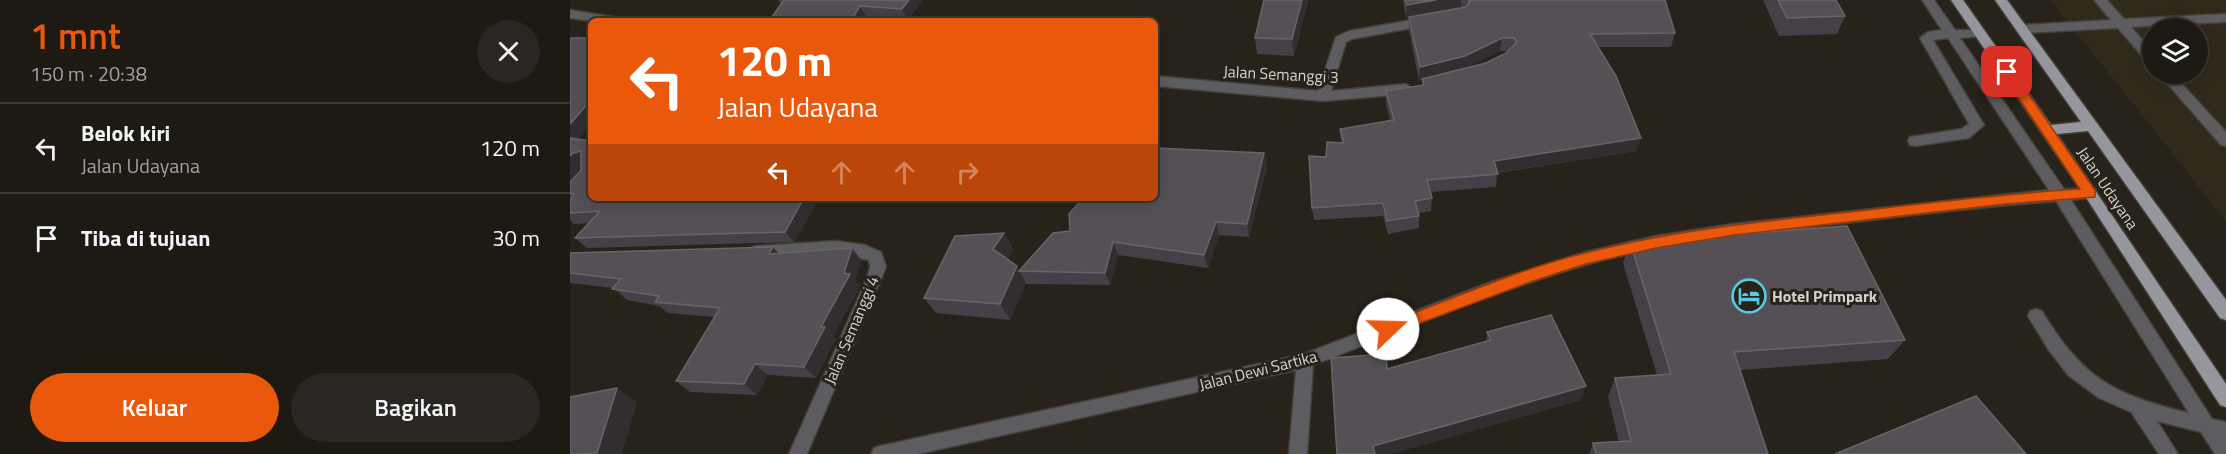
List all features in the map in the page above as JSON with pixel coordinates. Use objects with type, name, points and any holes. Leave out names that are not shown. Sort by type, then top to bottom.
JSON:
[{"type":"main road","name":"Jalan Udayana","points":[[1957,0],[2090,193],[2226,399]]},
{"type":"main road","name":"Jalan Udayana","points":[[2001,0],[2226,313]]},
{"type":"main road","points":[[2047,130],[2091,126]]},
{"type":"street","points":[[1928,0],[2060,196],[2224,454]]},
{"type":"street","points":[[2100,0],[2142,47]]},
{"type":"street","points":[[570,15],[592,18]]},
{"type":"street","points":[[2022,29],[2226,18]]},
{"type":"street","points":[[1323,96],[1340,40],[1349,35],[1439,19]]},
{"type":"street","points":[[1915,141],[1964,134],[1977,125],[1926,38],[1932,35],[1980,33]]},
{"type":"street","name":"Jalan Semanggi 3","points":[[1158,81],[1323,96],[1421,87]]},
{"type":"street","points":[[2175,84],[2226,141]]},
{"type":"street","name":"Jalan Dewi Sartika","points":[[880,454],[1305,361],[1491,289],[1586,258],[1656,242],[1734,230],[2006,199],[2090,193]]},
{"type":"street","name":"Jalan Semanggi 4","points":[[744,252],[849,249],[867,250],[876,256],[878,267],[874,278],[798,454]]},
{"type":"street","points":[[2036,316],[2061,355],[2091,384],[2136,405],[2226,430]]},
{"type":"street","points":[[1298,454],[1305,361]]},
{"type":"street","points":[[2136,405],[2169,454]]},
{"type":"shaded area","points":[[2051,0],[2226,0],[2226,221]]},
{"type":"building","points":[[784,0],[909,0],[902,9],[860,6],[853,18],[771,18]]},
{"type":"building","points":[[1264,0],[1302,0],[1292,39],[1255,38]]},
{"type":"building","points":[[1405,0],[1436,0],[1407,5]]},
{"type":"building","points":[[1468,0],[1665,0],[1675,33],[1590,34],[1616,76],[1641,138],[1494,161],[1498,174],[1427,180],[1432,198],[1415,201],[1419,216],[1387,221],[1383,203],[1312,208],[1309,156],[1326,157],[1327,142],[1344,143],[1340,129],[1394,120],[1386,91],[1424,85],[1422,79],[1486,63],[1506,53],[1517,42],[1514,38],[1502,38],[1465,56],[1420,67],[1409,17],[1466,7],[1470,1]]},
{"type":"building","points":[[1778,0],[1836,0],[1845,16],[1787,18]]},
{"type":"building","points":[[570,38],[588,38],[588,103],[570,124]]},
{"type":"building","points":[[570,138],[588,141],[588,201],[802,201],[785,232],[575,238],[600,211],[570,213],[570,201],[574,194],[570,194],[570,182],[581,170],[581,151],[570,156]]},
{"type":"building","points":[[1158,148],[1264,153],[1247,224],[1216,222],[1204,255],[1113,242],[1105,273],[1019,271],[1053,233],[1070,231],[1069,214],[1080,201],[1158,201]]},
{"type":"building","points":[[1847,226],[1905,340],[1734,352],[1768,454],[1596,454],[1593,443],[1631,441],[1615,378],[1671,374],[1630,242]]},
{"type":"building","points":[[1004,233],[993,249],[1017,266],[1000,304],[924,298],[955,236]]},
{"type":"building","points":[[773,247],[769,254],[852,248],[844,273],[850,274],[821,327],[825,327],[804,367],[755,364],[744,384],[676,381],[720,308],[655,302],[659,296],[612,289],[621,279],[570,273],[570,253]]},
{"type":"building","points":[[1551,315],[1586,386],[1373,446],[1375,454],[1337,454],[1331,358],[1386,354],[1387,369],[1491,340],[1487,332]]},
{"type":"building","points":[[617,388],[597,453],[570,454],[570,397]]},
{"type":"building","points":[[1976,396],[2026,454],[1835,454]]},
{"type":"place","name":"Hotel Primpark","points":[[1749,296]]},
{"type":"route","points":[[1388,329],[1491,289],[1586,258],[1656,242],[1734,230],[2006,199],[2090,193],[2007,72]]}]
